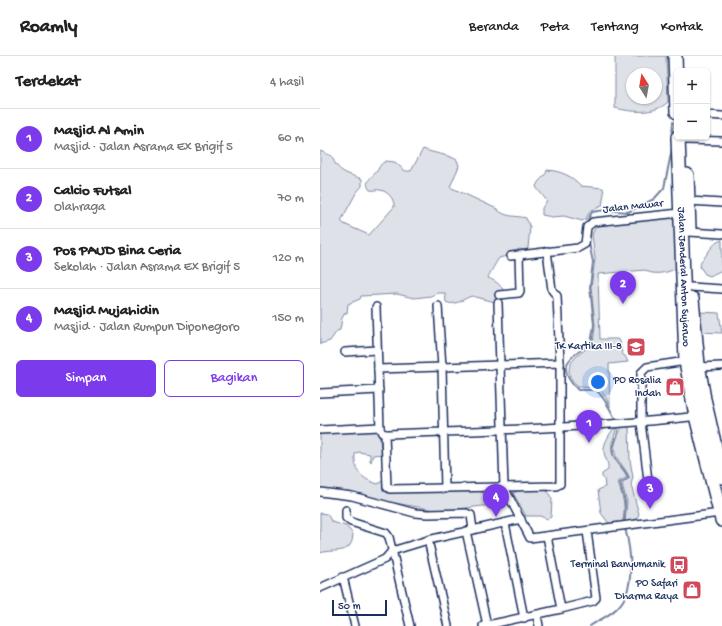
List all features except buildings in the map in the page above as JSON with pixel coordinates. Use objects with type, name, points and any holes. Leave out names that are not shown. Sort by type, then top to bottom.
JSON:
[{"type":"highway","points":[[675,56],[677,104]]},
{"type":"highway","points":[[682,56],[683,68]]},
{"type":"highway","name":"Jalan Jenderal Anton Sujarwo","points":[[683,140],[689,201],[691,287],[702,415],[721,516]]},
{"type":"highway","name":"Jalan Jenderal Anton Sujarwo","points":[[683,140],[680,213],[686,361],[722,476]]},
{"type":"street","points":[[710,115],[722,116]]},
{"type":"street","points":[[709,140],[722,141]]},
{"type":"street","points":[[689,201],[722,203]]},
{"type":"street","name":"Jalan Mawar","points":[[511,256],[578,248],[585,244],[587,227],[593,222],[680,213]]},
{"type":"street","points":[[689,232],[722,234]]},
{"type":"street","points":[[376,307],[380,427],[382,433],[385,434],[388,489],[444,490],[556,486],[560,484],[560,363],[557,296],[552,290],[547,251]]},
{"type":"street","points":[[499,295],[519,293],[520,291],[519,255]]},
{"type":"street","points":[[691,287],[722,289]]},
{"type":"street","points":[[498,303],[504,487],[530,538],[630,524],[721,516]]},
{"type":"street","points":[[438,306],[442,367],[444,490]]},
{"type":"street","points":[[345,352],[377,350]]},
{"type":"street","points":[[650,498],[641,422],[643,369],[647,367],[686,361]]},
{"type":"street","points":[[378,369],[560,363]]},
{"type":"street","points":[[698,367],[722,366]]},
{"type":"street","points":[[320,393],[379,390]]},
{"type":"street","points":[[385,434],[561,427],[641,422],[702,415]]},
{"type":"street","points":[[320,430],[380,427]]},
{"type":"street","points":[[320,492],[352,496],[415,513],[466,513],[471,515],[470,530],[485,626],[593,601],[596,598],[587,530]]},
{"type":"street","points":[[346,510],[346,518],[351,522],[387,534],[391,542],[410,626]]},
{"type":"street","points":[[320,588],[385,559],[392,551],[428,540],[521,519]]},
{"type":"street","points":[[505,523],[524,618]]},
{"type":"street","points":[[547,536],[561,609]]},
{"type":"street","points":[[428,540],[448,626]]},
{"type":"street","points":[[343,577],[355,626]]},
{"type":"street","points":[[537,615],[539,626]]},
{"type":"shaded area","points":[[615,56],[666,56],[668,102],[650,111],[628,111],[615,108]]},
{"type":"shaded area","points":[[423,149],[449,156],[457,160],[459,166],[450,187],[497,209],[504,214],[526,218],[530,227],[528,248],[525,250],[519,249],[511,255],[499,258],[488,278],[501,286],[504,293],[503,300],[495,302],[472,296],[456,303],[449,303],[446,302],[445,293],[437,293],[431,296],[414,298],[397,294],[361,296],[360,299],[348,304],[347,313],[345,313],[342,318],[340,330],[337,331],[330,341],[320,344],[320,151],[332,156],[337,166],[344,172],[362,179],[362,186],[356,193],[341,221],[344,224],[369,235],[394,207],[394,204],[386,192],[370,190],[367,184],[369,180],[381,164],[386,161],[395,162],[405,171],[411,171]]},
{"type":"shaded area","points":[[547,170],[566,175],[574,179],[581,186],[603,188],[604,194],[602,206],[590,211],[586,219],[582,221],[564,216],[552,217],[542,215],[542,208],[547,201],[536,187]]},
{"type":"shaded area","points":[[673,216],[675,218],[679,256],[676,268],[660,273],[652,273],[645,270],[598,274],[600,339],[617,339],[620,341],[622,354],[628,362],[609,364],[610,407],[599,388],[578,387],[569,374],[569,368],[575,358],[593,345],[595,325],[591,287],[595,259],[592,235],[597,223]]},
{"type":"shaded area","points":[[722,240],[722,270],[710,276],[705,274],[700,267],[701,261],[718,241]]},
{"type":"shaded area","points":[[699,312],[719,313],[722,333],[700,332]]},
{"type":"shaded area","points":[[622,426],[628,426],[629,428],[630,460],[633,477],[631,485],[639,514],[635,522],[625,522],[627,502],[622,484],[629,478],[614,449]]},
{"type":"shaded area","points":[[320,428],[376,430],[379,433],[382,454],[373,455],[371,462],[370,454],[358,452],[355,454],[356,466],[360,474],[372,482],[378,484],[382,481],[385,487],[477,491],[482,492],[490,500],[500,504],[441,511],[320,490]]},
{"type":"shaded area","points":[[614,428],[616,428],[616,430],[612,443],[612,453],[627,477],[618,482],[624,502],[623,518],[621,523],[610,525],[601,513],[598,490],[605,487],[602,474],[608,470],[608,467],[604,448],[607,439]]},
{"type":"shaded area","points":[[546,489],[552,499],[551,517],[547,519],[540,516],[526,516],[513,493],[521,490]]},
{"type":"shaded area","points":[[320,513],[327,514],[332,522],[346,526],[353,534],[352,541],[346,549],[320,553]]},
{"type":"waterway","points":[[672,135],[673,122]]},
{"type":"waterway","points":[[585,225],[592,212],[605,210],[628,212],[654,199],[664,188],[672,149]]},
{"type":"waterway","points":[[588,238],[593,262],[590,287],[594,325],[591,344],[571,358],[566,369],[567,375],[578,390],[596,390],[599,393],[610,408],[616,420],[618,430],[613,448],[613,454],[629,478],[620,483],[625,502],[624,524]]},
{"type":"waterway","points":[[590,626],[615,610],[624,599],[628,590],[630,580],[630,558],[625,528]]},
{"type":"place","name":"Calcio Futsal","points":[[623,304]]},
{"type":"place","name":"TK Kartika III-8","points":[[636,347]]},
{"type":"place","name":"PO Rosalia Indah","points":[[675,387]]},
{"type":"place","name":"Masjid Al Amin","points":[[589,443]]},
{"type":"place","name":"Pos PAUD Bina Ceria","points":[[650,509]]},
{"type":"place","name":"Masjid Mujahidin","points":[[496,517]]},
{"type":"place","name":"Terminal Banyumanik","points":[[679,565]]},
{"type":"place","name":"PO Safari Dharma Raya","points":[[692,590]]}]
